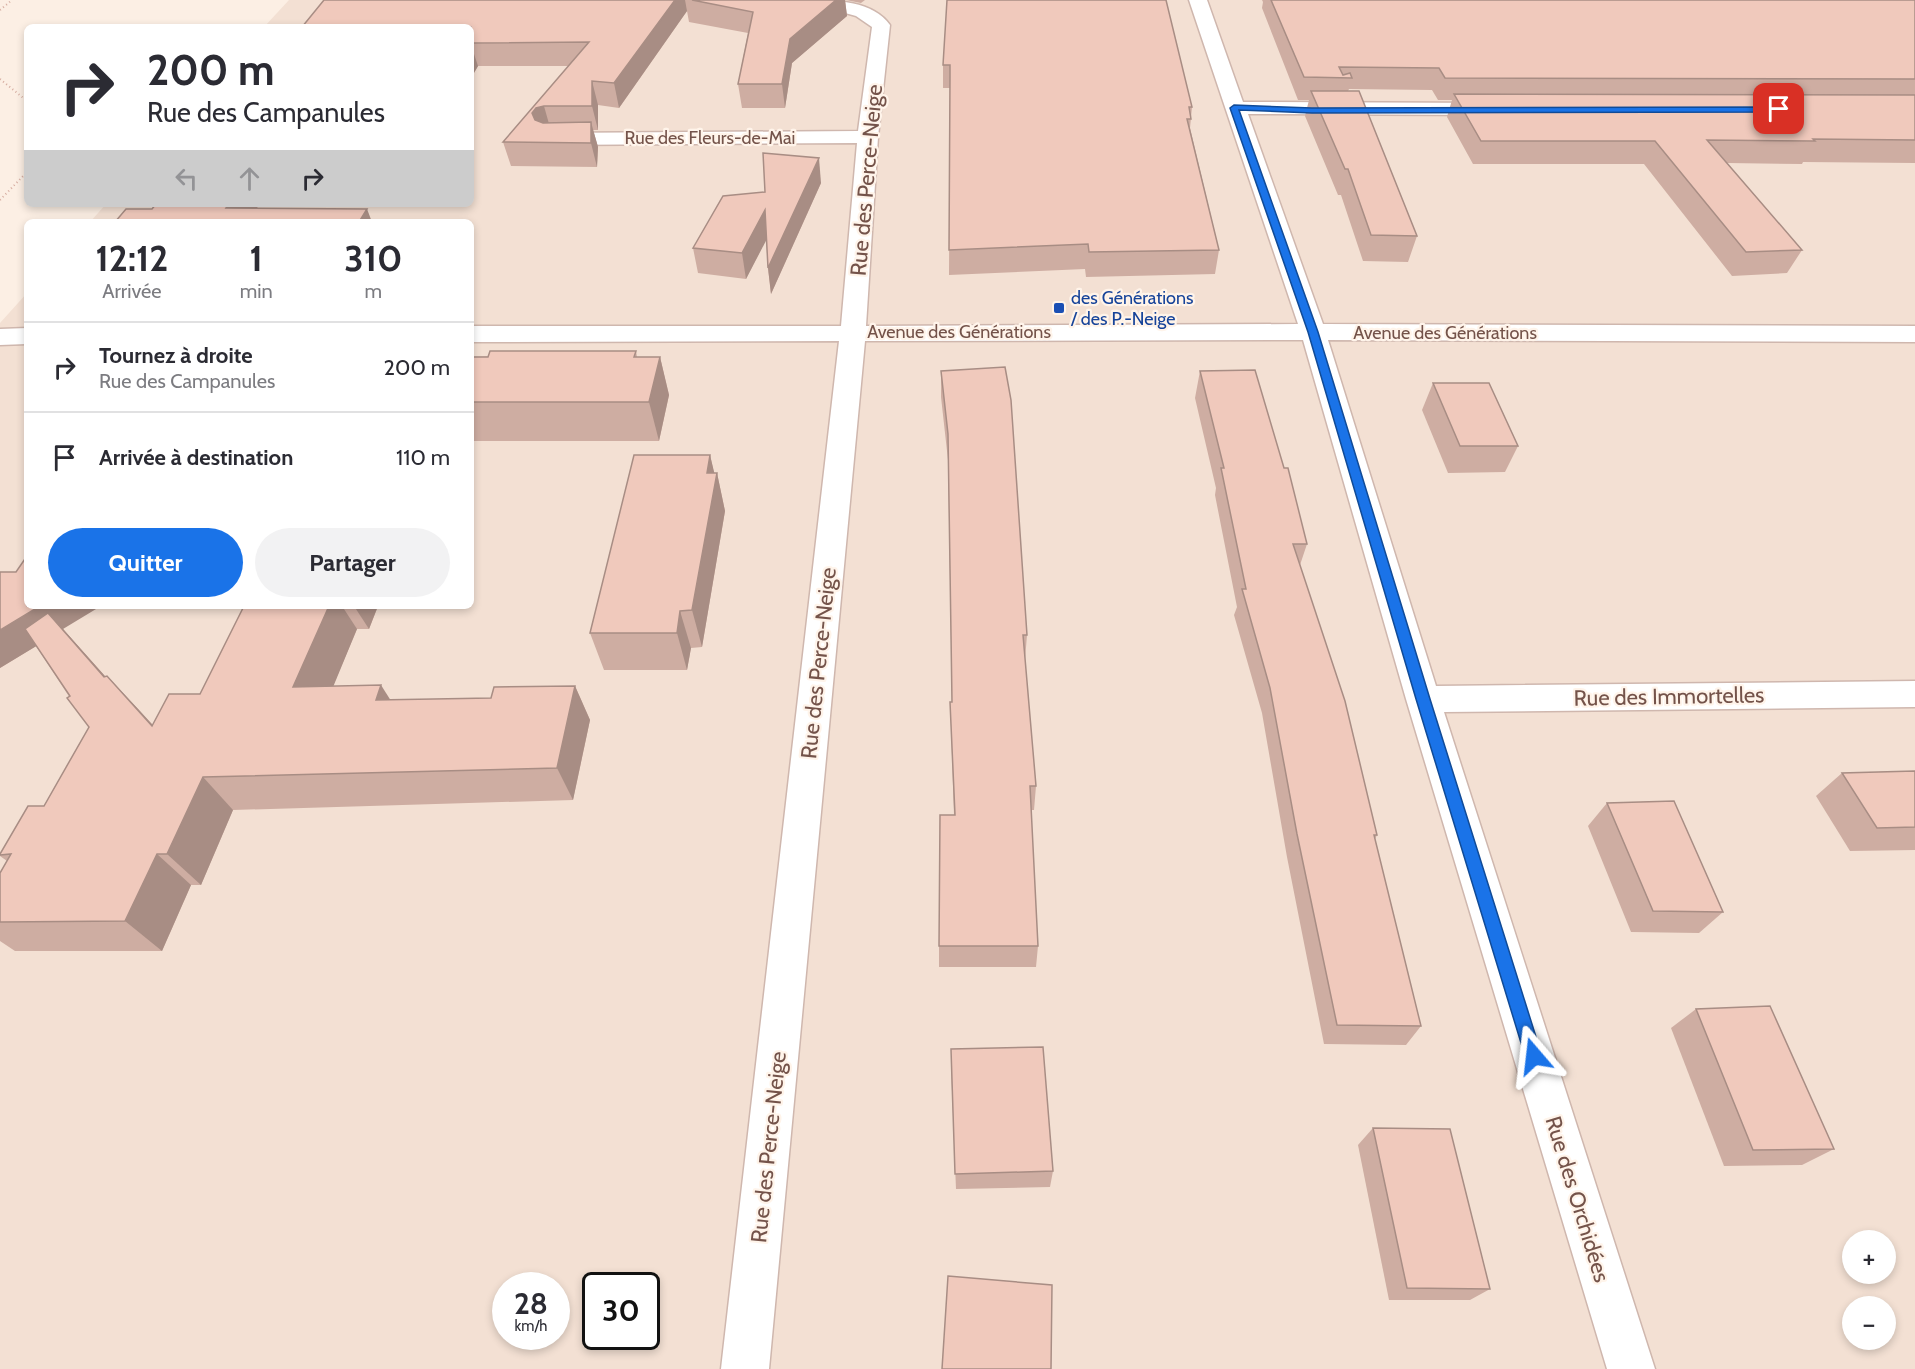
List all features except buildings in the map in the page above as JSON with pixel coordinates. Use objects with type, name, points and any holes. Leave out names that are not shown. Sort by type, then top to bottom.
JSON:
[{"type":"street","name":"Rue des Perce-Neige","points":[[745,1369],[852,332],[868,137],[881,25],[862,12],[819,0]]},
{"type":"street","name":"Rue des Orchidées","points":[[1198,0],[1313,332],[1423,699],[1631,1369]]},
{"type":"street","points":[[1234,108],[1512,109]]},
{"type":"street","name":"Rue des Fleurs-de-Mai","points":[[551,138],[868,137]]},
{"type":"street","name":"Avenue des Générations","points":[[474,334],[1313,332],[1915,334]]},
{"type":"street","points":[[0,337],[24,336]]},
{"type":"street","name":"Rue des Immortelles","points":[[1423,699],[1915,694]]},
{"type":"path","points":[[0,10],[12,0]]},
{"type":"path","points":[[0,79],[24,99]]},
{"type":"path","points":[[0,200],[24,175]]},
{"type":"shaded area","points":[[289,0],[1915,0],[1915,1369],[0,1369],[0,323],[24,296],[24,609],[474,609],[474,219],[93,219],[103,207],[474,207],[474,24],[267,24]]},
{"type":"place","name":"des Générations / des P.-Neige","points":[[1059,308]]},
{"type":"route","points":[[1534,1056],[1423,699],[1313,332],[1234,108],[1312,110],[1779,109]]}]
